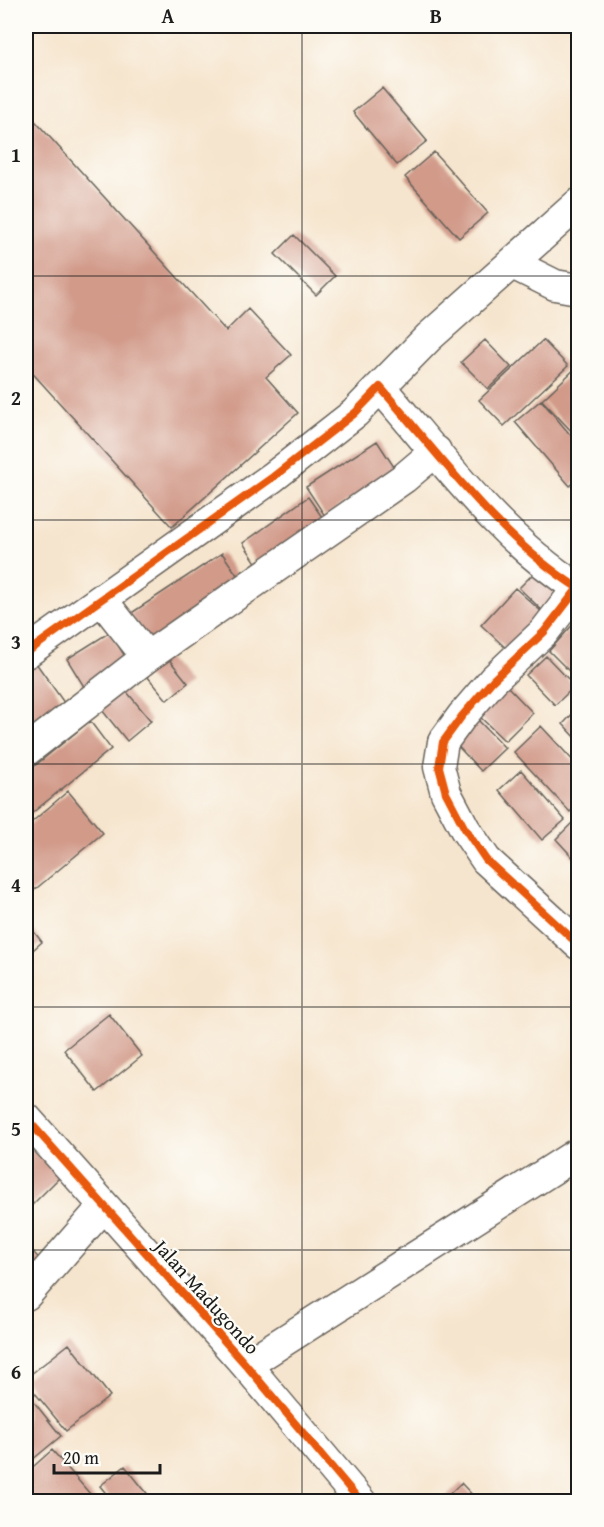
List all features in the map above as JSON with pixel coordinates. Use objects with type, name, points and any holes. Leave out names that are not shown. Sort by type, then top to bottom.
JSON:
[{"type":"street","points":[[26,653],[291,463],[355,414],[429,337],[579,204]]},
{"type":"street","points":[[513,264],[555,285],[579,289]]},
{"type":"street","points":[[380,387],[502,524],[550,570],[579,588],[544,632],[493,680],[462,716],[443,742],[439,767],[446,793],[465,829],[486,860],[579,944]]},
{"type":"street","points":[[26,751],[147,657],[404,478],[436,451]]},
{"type":"street","points":[[102,600],[147,657]]},
{"type":"street","name":"Jalan Madugondo","points":[[26,1118],[246,1365],[361,1502]]},
{"type":"street","points":[[246,1365],[579,1153]]},
{"type":"street","points":[[26,1295],[104,1206]]},
{"type":"building","points":[[382,88],[427,141],[397,165],[353,112]]},
{"type":"building","points":[[26,111],[226,331],[248,309],[291,355],[266,377],[298,413],[172,527],[26,366]]},
{"type":"building","points":[[434,152],[488,213],[459,238],[405,177]]},
{"type":"building","points":[[294,235],[335,276],[316,295],[275,254]]},
{"type":"building","points":[[485,340],[511,367],[488,389],[461,362]]},
{"type":"building","points":[[543,340],[568,366],[504,426],[479,400]]},
{"type":"building","points":[[578,366],[578,438],[542,400]]},
{"type":"building","points":[[541,400],[578,444],[578,479],[570,486],[515,422]]},
{"type":"building","points":[[377,441],[396,470],[325,516],[306,487]]},
{"type":"building","points":[[308,497],[329,527],[263,573],[243,543]]},
{"type":"building","points":[[222,553],[244,585],[151,646],[130,614]]},
{"type":"building","points":[[542,565],[569,591],[547,615],[519,588]]},
{"type":"building","points":[[515,588],[543,613],[509,651],[481,625]]},
{"type":"building","points":[[578,619],[578,680],[549,651]]},
{"type":"building","points":[[110,632],[129,663],[86,690],[67,659]]},
{"type":"building","points":[[163,652],[188,683],[167,700],[142,670]]},
{"type":"building","points":[[546,656],[575,686],[555,705],[526,675]]},
{"type":"building","points":[[36,663],[65,704],[26,732],[26,670]]},
{"type":"building","points":[[122,686],[151,721],[127,741],[98,705]]},
{"type":"building","points":[[507,686],[533,713],[505,741],[478,715]]},
{"type":"building","points":[[578,708],[578,740],[563,724]]},
{"type":"building","points":[[478,720],[505,748],[481,771],[454,742]]},
{"type":"building","points":[[90,721],[111,749],[26,818],[26,773]]},
{"type":"building","points":[[541,726],[578,766],[578,804],[570,812],[514,752]]},
{"type":"building","points":[[521,770],[565,820],[542,840],[499,790]]},
{"type":"building","points":[[68,791],[103,833],[26,897],[26,827]]},
{"type":"building","points":[[578,817],[578,863],[556,839]]},
{"type":"building","points":[[26,922],[42,942],[26,956]]},
{"type":"building","points":[[109,1014],[142,1056],[97,1092],[64,1050]]},
{"type":"building","points":[[26,1129],[66,1171],[26,1211]]},
{"type":"building","points":[[26,1244],[44,1264],[26,1282]]},
{"type":"building","points":[[69,1344],[110,1396],[66,1431],[26,1382],[26,1378]]},
{"type":"building","points":[[26,1392],[61,1436],[26,1465]]},
{"type":"building","points":[[52,1450],[97,1502],[26,1502],[26,1473]]},
{"type":"building","points":[[125,1466],[154,1502],[113,1502],[100,1486]]},
{"type":"building","points":[[461,1483],[479,1502],[441,1502]]},
{"type":"cycle path","points":[[26,653],[273,477],[355,413],[380,387],[497,521],[523,546],[578,588]]},
{"type":"cycle path","points":[[578,588],[544,632],[493,680],[462,716],[443,742],[439,767],[446,793],[465,829],[486,860],[578,944]]},
{"type":"cycle path","points":[[26,1118],[246,1365],[361,1502]]}]
